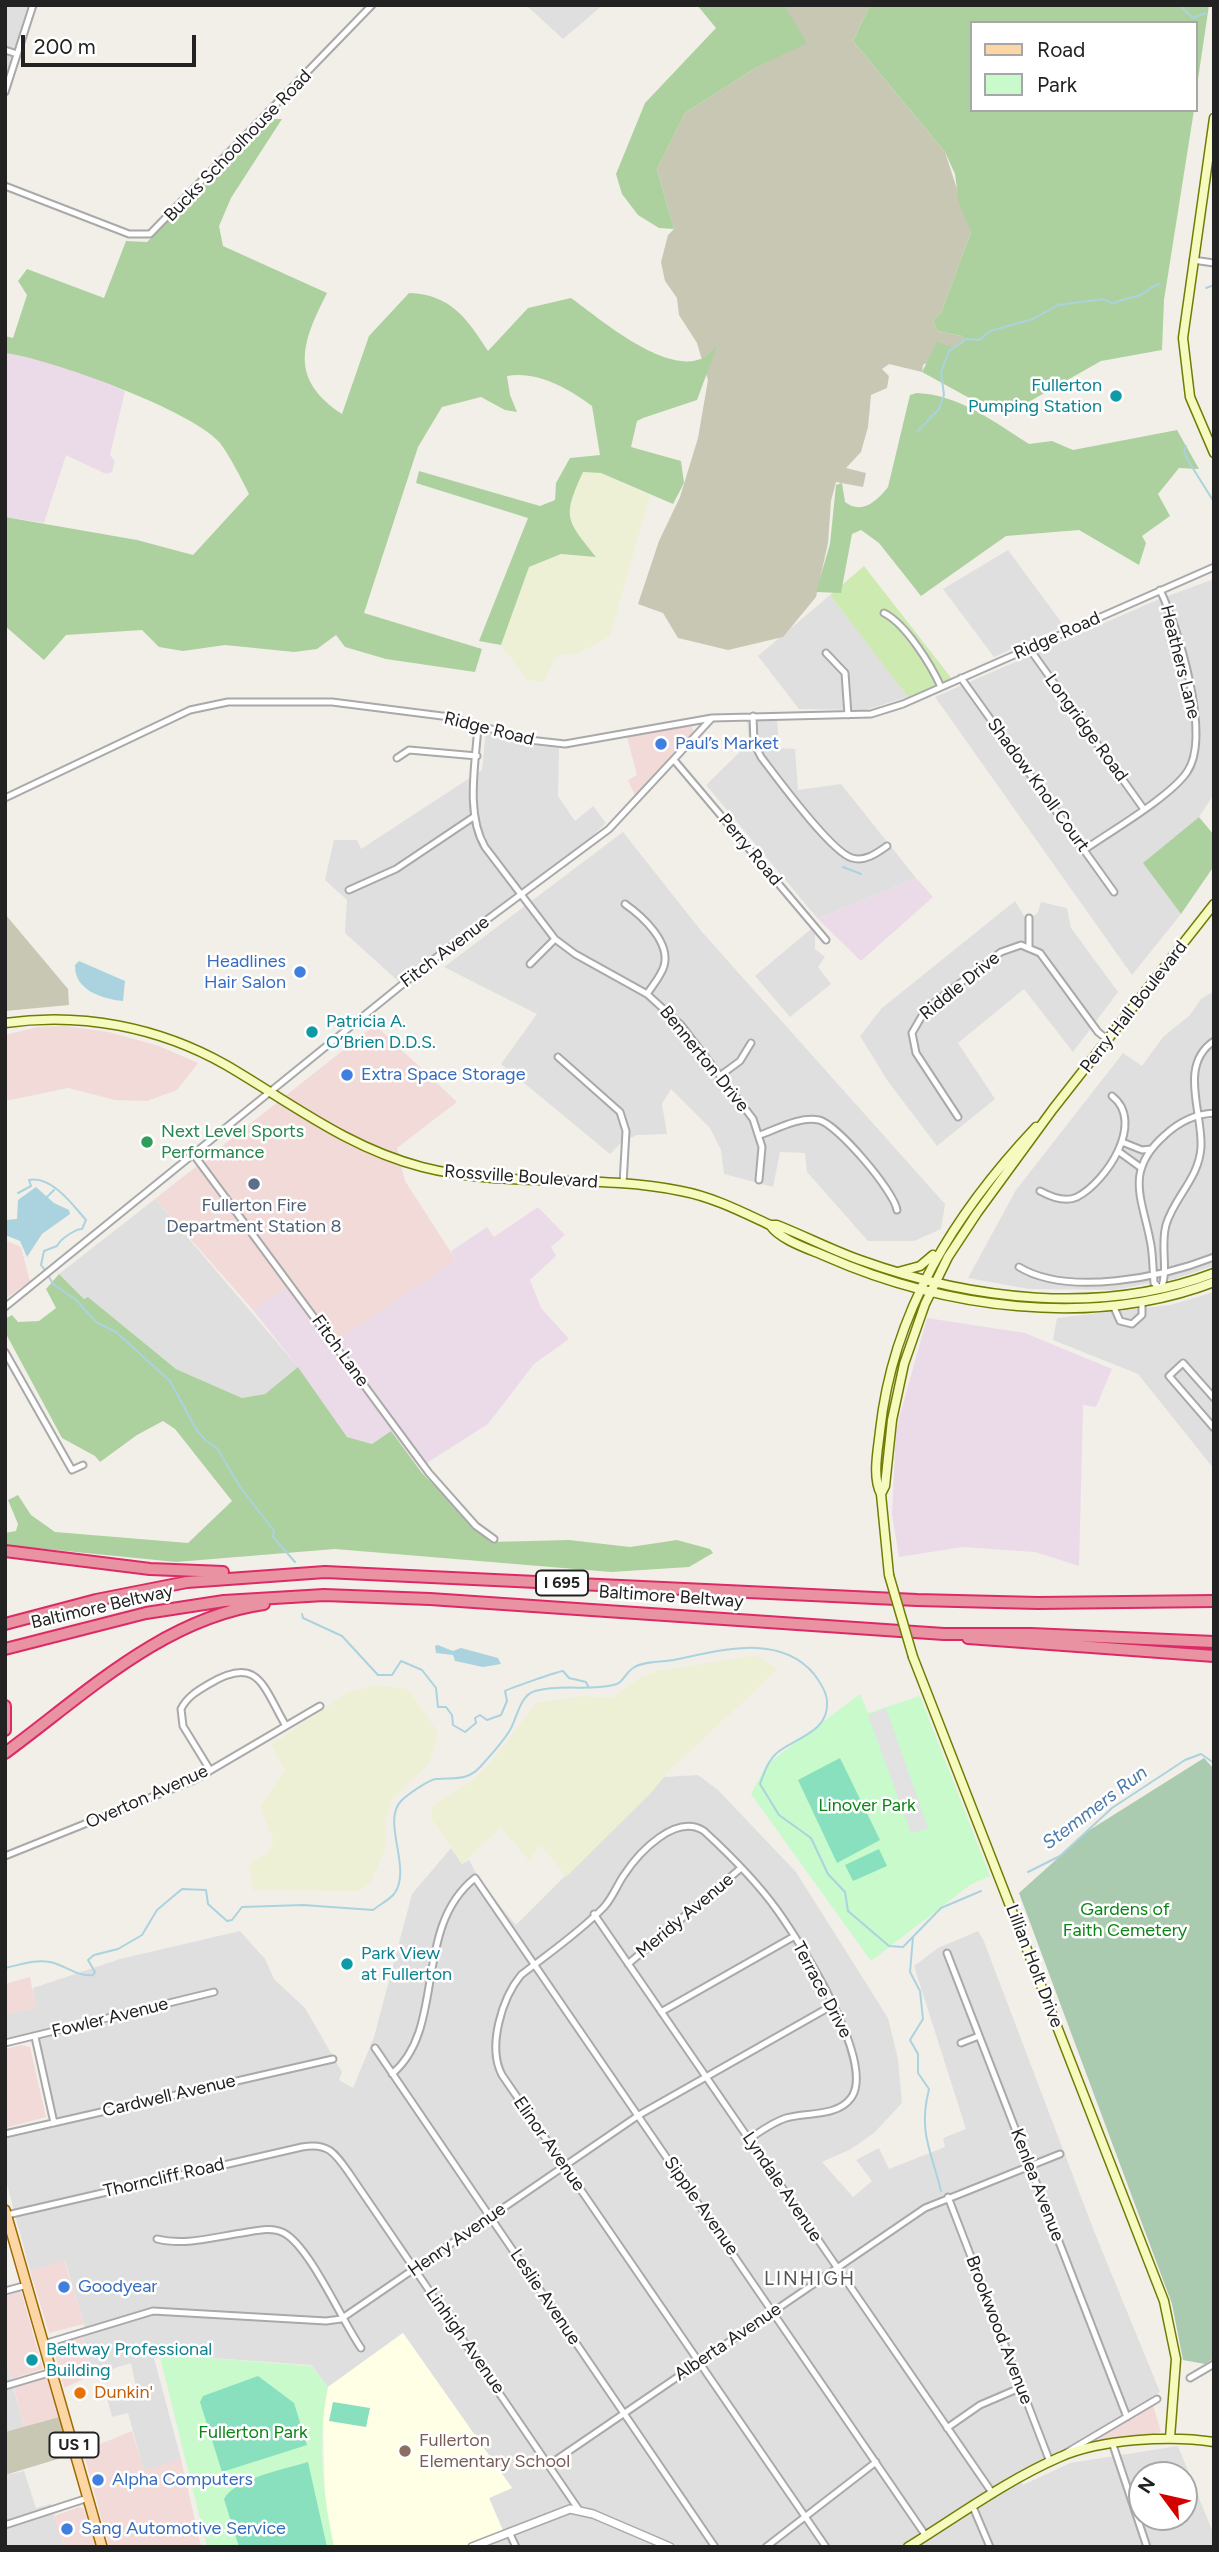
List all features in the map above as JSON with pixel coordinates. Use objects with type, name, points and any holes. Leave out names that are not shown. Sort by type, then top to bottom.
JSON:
[{"type":"highway","points":[[5,1551],[161,1570],[261,1574]]},
{"type":"highway","name":"Baltimore Beltway","points":[[5,1624],[140,1590],[261,1574],[368,1573],[981,1602],[1214,1599]]},
{"type":"highway","name":"Baltimore Beltway","points":[[5,1649],[146,1613],[224,1601],[324,1595],[456,1601],[944,1634],[1031,1634],[1214,1642]]},
{"type":"highway","points":[[5,1753],[162,1639],[214,1615],[261,1604],[288,1602],[456,1601]]},
{"type":"highway","points":[[944,1634],[997,1642],[1214,1656]]},
{"type":"highway","points":[[5,1706],[5,1730]]},
{"type":"main road","points":[[1214,118],[1183,327],[1184,368],[1194,407],[1214,453]]},
{"type":"main road","name":"Perry Hall Boulevard","points":[[933,1287],[977,1213],[1053,1109],[1214,904]]},
{"type":"main road","name":"Rossville Boulevard","points":[[5,1023],[74,1019],[149,1033],[214,1059],[343,1138],[423,1167],[488,1178],[623,1184],[692,1193],[922,1284]]},
{"type":"main road","name":"Perry Hall Boulevard","points":[[922,1284],[942,1245],[994,1172],[1053,1109]]},
{"type":"main road","name":"Rossville Boulevard","points":[[770,1225],[774,1231],[831,1258],[933,1287],[1014,1305],[1113,1305],[1142,1301],[1214,1282]]},
{"type":"main road","points":[[897,1272],[920,1266],[942,1245]]},
{"type":"main road","name":"Rossville Boulevard","points":[[933,1287],[1048,1298],[1114,1296],[1161,1289],[1214,1273]]},
{"type":"main road","name":"Lillian Holt Drive","points":[[922,1284],[901,1335],[884,1399],[877,1486],[881,1494],[888,1575],[913,1657],[1164,2301],[1176,2358],[1170,2438]]},
{"type":"main road","name":"Lillian Holt Drive","points":[[881,1494],[885,1486],[896,1400],[910,1346],[933,1287]]},
{"type":"main road","points":[[884,1399],[896,1400]]},
{"type":"main road","name":"US 1","points":[[6,2212],[102,2547]]},
{"type":"main road","points":[[908,2547],[993,2494],[1061,2456],[1113,2445],[1170,2438],[1214,2442]]},
{"type":"street","points":[[5,92],[33,5]]},
{"type":"street","name":"Bucks Schoolhouse Road","points":[[5,186],[130,234],[150,234],[372,5]]},
{"type":"street","points":[[5,50],[17,54]]},
{"type":"street","points":[[1192,260],[1214,263]]},
{"type":"street","name":"Ridge Road","points":[[5,798],[177,716],[217,703],[332,702],[450,717],[529,740],[565,744],[712,718],[848,715],[884,711],[1214,567]]},
{"type":"street","name":"Heathers Lane","points":[[1084,850],[1186,774],[1193,757],[1197,720],[1173,622],[1160,590]]},
{"type":"street","points":[[884,613],[893,619],[932,667],[941,687]]},
{"type":"street","name":"Longridge Road","points":[[1029,648],[1143,808]]},
{"type":"street","points":[[826,653],[845,673],[848,715]]},
{"type":"street","name":"Shadow Knoll Court","points":[[961,678],[1114,892]]},
{"type":"street","points":[[753,716],[753,736],[761,757],[836,849],[854,859],[862,859],[887,846]]},
{"type":"street","name":"Fitch Avenue","points":[[5,1307],[430,962],[609,829],[712,718]]},
{"type":"street","name":"Bennerton Drive","points":[[478,724],[475,816],[480,838],[555,939],[575,954],[647,994],[681,1025],[747,1108],[760,1135],[762,1158],[759,1180]]},
{"type":"street","points":[[397,758],[409,750],[477,756]]},
{"type":"street","name":"Perry Road","points":[[674,760],[826,940]]},
{"type":"street","points":[[349,890],[396,869],[475,816]]},
{"type":"street","points":[[625,904],[640,916],[664,949],[665,965],[647,994]]},
{"type":"street","points":[[1029,918],[1029,946],[1043,956],[1098,1032],[1108,1041]]},
{"type":"street","points":[[530,964],[555,939]]},
{"type":"street","name":"Riddle Drive","points":[[958,1117],[916,1053],[912,1039],[914,1026],[931,1005],[1001,952],[1014,946],[1029,946]]},
{"type":"street","points":[[1214,1041],[1200,1056],[1195,1070],[1198,1114],[1201,1149],[1194,1178],[1166,1224],[1161,1289],[1154,1283],[1151,1246],[1139,1200],[1141,1168],[1151,1149],[1171,1130],[1198,1114],[1214,1113]]},
{"type":"street","points":[[721,1076],[740,1061],[751,1043]]},
{"type":"street","points":[[558,1057],[620,1112],[626,1130],[623,1184]]},
{"type":"street","points":[[1040,1191],[1051,1197],[1076,1198],[1092,1186],[1118,1151],[1127,1122],[1124,1109],[1112,1097]]},
{"type":"street","points":[[760,1135],[805,1119],[827,1123],[890,1192],[897,1210]]},
{"type":"street","points":[[1122,1142],[1142,1150],[1151,1149]]},
{"type":"street","points":[[1118,1151],[1128,1155],[1141,1168]]},
{"type":"street","name":"Fitch Lane","points":[[194,1155],[429,1473],[475,1526],[494,1539]]},
{"type":"street","points":[[1151,1246],[1163,1245]]},
{"type":"street","points":[[1019,1267],[1042,1278],[1076,1281],[1164,1273],[1214,1256]]},
{"type":"street","points":[[1113,1305],[1120,1321],[1132,1324],[1142,1315],[1142,1301]]},
{"type":"street","points":[[5,1352],[72,1470],[83,1465]]},
{"type":"street","points":[[1214,1398],[1184,1363],[1169,1376],[1214,1428]]},
{"type":"street","points":[[210,1770],[183,1726],[181,1709],[195,1692],[228,1672],[245,1672],[255,1676],[286,1726]]},
{"type":"street","name":"Overton Avenue","points":[[5,1856],[184,1785],[320,1706]]},
{"type":"street","name":"Elinor Avenue","points":[[741,1868],[704,1831],[690,1825],[676,1826],[626,1871],[609,1900],[521,1975],[509,1993],[495,2054],[502,2075],[826,2547]]},
{"type":"street","name":"Terrace Drive","points":[[741,1868],[776,1908],[833,2005],[855,2056],[858,2077],[853,2095],[840,2108],[779,2121],[749,2139]]},
{"type":"street","name":"Meridy Avenue","points":[[628,1964],[741,1868]]},
{"type":"street","name":"Sipple Avenue","points":[[392,2074],[412,2053],[443,1920],[456,1895],[475,1878],[926,2536]]},
{"type":"street","name":"Lyndale Avenue","points":[[594,1914],[993,2494]]},
{"type":"street","points":[[661,2012],[793,1937]]},
{"type":"street","name":"Kenlea Avenue","points":[[947,1953],[1126,2417]]},
{"type":"street","name":"Fowler Avenue","points":[[5,2043],[214,1992]]},
{"type":"street","name":"Henry Avenue","points":[[341,2319],[639,2115],[705,2075],[833,2005]]},
{"type":"street","points":[[961,2043],[979,2036]]},
{"type":"street","points":[[34,2037],[54,2123]]},
{"type":"street","name":"Leslie Avenue","points":[[375,2048],[715,2547]]},
{"type":"street","name":"Cardwell Avenue","points":[[5,2134],[333,2059]]},
{"type":"street","name":"Thorncliff Road","points":[[6,2212],[321,2145]]},
{"type":"street","name":"Linhigh Avenue","points":[[321,2145],[336,2154],[579,2510]]},
{"type":"street","name":"Alberta Avenue","points":[[550,2464],[925,2208],[1060,2154]]},
{"type":"street","name":"Brookwood Avenue","points":[[948,2197],[1050,2462]]},
{"type":"street","points":[[157,2239],[169,2242],[264,2230],[281,2231],[293,2240],[304,2255],[361,2348]]},
{"type":"street","points":[[5,2291],[27,2285]]},
{"type":"street","points":[[44,2344],[153,2311],[321,2321],[341,2319]]},
{"type":"street","points":[[1190,2378],[1214,2364]]},
{"type":"street","points":[[5,2386],[52,2372]]},
{"type":"street","points":[[947,2428],[979,2405],[1021,2387]]},
{"type":"street","points":[[1061,2456],[1157,2399]]},
{"type":"street","points":[[1113,2445],[1147,2547]]},
{"type":"street","points":[[766,2547],[876,2462]]},
{"type":"street","points":[[5,2525],[88,2498]]},
{"type":"street","points":[[973,2507],[990,2547]]},
{"type":"street","points":[[472,2547],[562,2510],[579,2510],[670,2547]]},
{"type":"street","points":[[509,2532],[516,2547]]},
{"type":"shaded area","points":[[5,5],[28,5],[5,80]]},
{"type":"shaded area","points":[[526,5],[603,5],[563,39]]},
{"type":"shaded area","points":[[704,5],[870,5],[853,41],[945,152],[971,232],[941,313],[933,320],[937,331],[962,336],[964,342],[923,365],[922,372],[889,364],[882,369],[889,376],[887,388],[871,395],[868,427],[861,452],[846,468],[866,473],[863,487],[836,482],[831,501],[828,543],[816,597],[783,637],[728,650],[678,638],[663,613],[638,604],[659,541],[680,497],[698,438],[708,380],[697,343],[679,315],[677,298],[665,281],[661,262],[668,235],[674,229],[657,169],[685,113],[757,67]]},
{"type":"shaded area","points":[[5,341],[125,391],[110,455],[115,461],[112,472],[106,474],[66,455],[44,523],[5,517]]},
{"type":"shaded area","points":[[583,472],[601,473],[650,495],[610,636],[579,653],[559,655],[544,682],[527,680],[501,645],[529,567],[561,554],[596,557],[571,526],[568,505]]},
{"type":"shaded area","points":[[1008,550],[1064,626],[994,657],[943,589]]},
{"type":"shaded area","points":[[1214,579],[1214,794],[1199,817],[1144,863],[1181,914],[1132,975],[935,697],[1157,600]]},
{"type":"shaded area","points":[[830,595],[908,697],[865,710],[799,709],[758,656]]},
{"type":"shaded area","points":[[777,720],[779,748],[795,749],[798,790],[841,784],[916,878],[818,919],[706,785],[749,743],[747,721]]},
{"type":"shaded area","points":[[691,725],[695,734],[636,798],[628,780],[637,775],[627,737]]},
{"type":"shaded area","points":[[486,731],[531,745],[559,748],[558,796],[575,821],[593,806],[606,823],[586,842],[399,982],[345,933],[347,900],[325,880],[334,840],[357,840],[361,849],[482,770]]},
{"type":"shaded area","points":[[623,832],[702,932],[945,1204],[941,1229],[914,1241],[868,1241],[807,1172],[805,1153],[780,1152],[773,1187],[724,1174],[721,1150],[710,1128],[671,1089],[662,1104],[667,1134],[637,1135],[623,1141],[610,1154],[501,1064],[537,1014],[444,967]]},
{"type":"shaded area","points":[[916,878],[933,897],[861,961],[818,919]]},
{"type":"shaded area","points":[[1015,901],[1026,919],[1037,914],[1041,902],[1067,908],[1071,928],[1118,992],[1073,1052],[1024,989],[958,1043],[995,1099],[937,1146],[887,1080],[860,1036],[882,1008]]},
{"type":"shaded area","points":[[5,914],[68,989],[69,1005],[5,1011]]},
{"type":"shaded area","points":[[811,929],[815,934],[815,949],[825,957],[818,967],[831,984],[790,1017],[755,976]]},
{"type":"shaded area","points":[[1214,991],[1214,1266],[1174,1279],[1113,1290],[1029,1289],[968,1278],[1016,1190],[1123,1053],[1142,1066],[1163,1037],[1190,1015],[1201,999]]},
{"type":"shaded area","points":[[375,1025],[457,1102],[397,1148],[405,1181],[456,1260],[329,1346],[286,1289],[253,1310],[155,1199]]},
{"type":"shaded area","points":[[65,1026],[109,1032],[159,1046],[198,1063],[177,1090],[147,1101],[115,1100],[68,1088],[5,1101],[5,1035],[37,1027]]},
{"type":"shaded area","points":[[155,1199],[298,1367],[265,1394],[242,1398],[176,1369],[88,1297],[84,1299],[59,1274]]},
{"type":"shaded area","points":[[538,1207],[565,1235],[551,1247],[556,1256],[530,1280],[541,1308],[569,1339],[534,1364],[488,1424],[419,1468],[391,1431],[372,1444],[347,1437],[298,1367],[253,1310],[286,1288],[329,1346],[456,1260],[451,1251],[487,1227],[494,1237]]},
{"type":"shaded area","points":[[5,1240],[21,1247],[30,1281],[5,1299]]},
{"type":"shaded area","points":[[1214,1292],[1214,1469],[1138,1374],[1053,1340],[1057,1318],[1170,1305]]},
{"type":"shaded area","points":[[927,1318],[1025,1333],[1112,1369],[1096,1407],[1083,1405],[1079,1566],[1035,1552],[963,1547],[899,1557],[892,1515],[896,1429]]},
{"type":"shaded area","points":[[757,1655],[778,1669],[668,1772],[650,1794],[566,1877],[541,1845],[529,1861],[501,1827],[462,1864],[431,1818],[432,1806],[474,1779],[490,1763],[536,1703],[582,1696],[612,1698],[642,1676],[658,1671]]},
{"type":"shaded area","points":[[375,1685],[408,1689],[438,1732],[429,1763],[392,1799],[386,1816],[385,1849],[371,1882],[359,1891],[253,1890],[249,1863],[267,1853],[274,1841],[260,1807],[285,1770],[271,1745],[347,1693]]},
{"type":"shaded area","points":[[886,1708],[928,1828],[911,1833],[868,1715]]},
{"type":"shaded area","points":[[698,1775],[718,1790],[796,1872],[888,2018],[898,2059],[902,2103],[874,2133],[851,2149],[822,2162],[853,2197],[872,2181],[856,2160],[879,2148],[889,2169],[945,2147],[943,2138],[966,2129],[914,1966],[938,1948],[978,1931],[1094,2231],[1160,2392],[1018,2476],[1023,2485],[1070,2463],[1178,2446],[1184,2461],[1128,2461],[1128,2531],[1198,2531],[1198,2495],[1214,2535],[1214,2547],[485,2547],[506,2537],[489,2498],[512,2488],[403,2333],[328,2387],[311,2365],[169,2355],[154,2358],[181,2459],[144,2471],[128,2413],[112,2417],[107,2398],[136,2388],[131,2363],[93,2375],[83,2337],[84,2324],[65,2261],[30,2271],[5,2177],[5,2139],[56,2127],[45,2084],[39,2033],[5,2038],[5,2015],[35,2007],[33,1988],[120,1959],[240,1931],[265,1959],[274,1979],[305,2008],[342,2072],[339,2080],[353,2088],[374,2037],[412,1894],[451,1848],[462,1864],[469,1860],[482,1884],[516,1925],[664,1777]]},
{"type":"shaded area","points":[[30,1977],[36,2008],[5,2015],[5,1984]]},
{"type":"shaded area","points":[[21,2045],[30,2047],[46,2117],[5,2128],[5,2049]]},
{"type":"shaded area","points":[[64,2260],[84,2324],[49,2333],[30,2271]]},
{"type":"shaded area","points":[[21,2291],[43,2369],[11,2379],[5,2357],[5,2296]]},
{"type":"shaded area","name":"Fullerton Elementary School","points":[[403,2333],[512,2488],[489,2498],[503,2531],[462,2547],[334,2547],[325,2504],[323,2414],[328,2387]]},
{"type":"shaded area","points":[[83,2337],[93,2375],[64,2388],[53,2346]]},
{"type":"shaded area","points":[[5,2357],[24,2427],[5,2432]]},
{"type":"shaded area","points":[[47,2377],[59,2417],[24,2427],[14,2388]]},
{"type":"shaded area","points":[[1153,2405],[1161,2432],[1100,2443],[1100,2438]]},
{"type":"shaded area","points":[[59,2417],[71,2455],[5,2475],[5,2432]]},
{"type":"shaded area","points":[[132,2431],[144,2470],[181,2459],[201,2547],[109,2547],[83,2451]]},
{"type":"shaded area","points":[[24,2471],[36,2508],[51,2504],[64,2547],[5,2547],[5,2475]]},
{"type":"shaded area","points":[[79,2507],[84,2509],[96,2547],[64,2547],[54,2516]]},
{"type":"green space","points":[[697,5],[784,5],[807,43],[757,67],[685,113],[657,169],[674,229],[659,228],[638,215],[622,194],[616,174],[645,103],[716,28]]},
{"type":"green space","points":[[870,5],[1209,5],[1198,79],[1198,21],[970,21],[970,112],[1194,112],[1164,300],[1162,350],[1101,361],[1025,404],[993,411],[922,372],[937,342],[954,348],[964,342],[962,336],[937,331],[933,320],[941,313],[971,232],[959,203],[955,174],[945,152],[853,41]]},
{"type":"green space","points":[[270,119],[282,119],[231,198],[219,226],[223,246],[327,293],[311,328],[305,360],[307,374],[314,388],[342,414],[369,336],[409,293],[436,298],[457,311],[488,351],[528,308],[571,298],[635,343],[672,359],[690,361],[705,357],[717,346],[697,400],[637,421],[631,447],[681,461],[684,483],[673,504],[601,473],[583,472],[572,499],[570,518],[578,534],[596,557],[561,554],[529,567],[501,645],[479,641],[528,518],[416,483],[419,471],[540,506],[555,500],[556,483],[570,458],[600,455],[592,406],[552,382],[518,375],[507,376],[510,395],[517,412],[505,410],[481,397],[442,407],[418,447],[364,613],[482,649],[475,672],[386,659],[345,647],[336,635],[317,649],[294,652],[225,645],[183,651],[159,647],[142,630],[66,635],[44,660],[5,626],[5,517],[137,540],[193,555],[249,494],[220,443],[205,430],[119,388],[53,365],[5,353],[5,336],[13,338],[27,295],[18,281],[27,269],[104,298],[126,241],[147,242]]},
{"type":"green space","points":[[917,393],[962,404],[1029,444],[1052,441],[1073,450],[1177,430],[1199,469],[1179,468],[1158,494],[1170,516],[1142,536],[1146,543],[1139,565],[1079,530],[1006,536],[921,596],[879,543],[861,530],[852,534],[841,593],[816,592],[830,544],[836,485],[842,483],[845,502],[857,507],[869,505],[884,492],[888,487],[910,395]]},
{"type":"green space","points":[[864,566],[952,679],[908,697],[830,595]]},
{"type":"green space","points":[[1199,817],[1214,835],[1214,866],[1181,914],[1143,863]]},
{"type":"green space","points":[[59,1274],[84,1299],[88,1297],[176,1369],[242,1398],[265,1394],[298,1367],[347,1437],[372,1444],[391,1431],[422,1473],[490,1542],[569,1540],[630,1547],[677,1540],[710,1549],[713,1553],[689,1567],[611,1572],[335,1549],[176,1562],[5,1545],[5,1533],[16,1531],[18,1524],[8,1500],[18,1495],[31,1515],[55,1532],[188,1543],[232,1501],[175,1429],[163,1421],[137,1435],[100,1462],[95,1456],[62,1438],[5,1332],[5,1319],[12,1315],[18,1322],[39,1321],[56,1308],[46,1289]]},
{"type":"green space","name":"Linover Park","points":[[860,1694],[868,1713],[920,1696],[990,1876],[970,1885],[871,1961],[751,1794],[767,1764]]},
{"type":"green space","points":[[840,1758],[880,1840],[837,1863],[798,1780]]},
{"type":"green space","name":"Gardens of Faith Cemetery","points":[[1204,1758],[1214,1769],[1214,2358],[1205,2364],[1183,2360],[1172,2304],[1019,1893],[1088,1831]]},
{"type":"green space","points":[[879,1849],[887,1866],[853,1881],[845,1865]]},
{"type":"green space","name":"Fullerton Park","points":[[169,2355],[311,2366],[328,2387],[322,2447],[327,2507],[334,2547],[207,2547],[160,2357]]},
{"type":"green space","points":[[258,2376],[294,2403],[307,2445],[222,2472],[200,2402],[203,2396]]},
{"type":"green space","points":[[333,2402],[370,2408],[366,2427],[329,2421]]},
{"type":"green space","points":[[308,2462],[327,2547],[239,2547],[224,2499],[239,2485],[250,2480]]},
{"type":"water","points":[[79,961],[125,981],[123,1001],[106,998],[84,987],[76,974],[75,965]]},
{"type":"water","points":[[36,1187],[54,1203],[69,1210],[70,1214],[42,1234],[27,1257],[20,1241],[5,1235],[5,1220],[17,1219],[18,1200]]},
{"type":"water","points":[[435,1646],[453,1651],[461,1648],[498,1658],[501,1664],[483,1667],[455,1661],[453,1655],[436,1653]]},
{"type":"waterway","points":[[1179,5],[1193,18],[1206,13]]},
{"type":"waterway","points":[[917,432],[939,409],[944,395],[941,372],[949,351],[966,339],[979,340],[990,331],[1033,319],[1058,305],[1104,299],[1113,304],[1140,295],[1160,284]]},
{"type":"waterway","points":[[1206,288],[1214,285]]},
{"type":"waterway","points":[[1186,446],[1184,451],[1187,459],[1214,502]]},
{"type":"waterway","points":[[843,867],[861,874]]},
{"type":"waterway","points":[[18,1193],[31,1186],[29,1180],[46,1182],[61,1192],[86,1220],[82,1229],[69,1234],[57,1246],[44,1251],[41,1265],[45,1270]]},
{"type":"waterway","points":[[46,1198],[54,1190]]},
{"type":"waterway","points":[[48,1275],[53,1284],[75,1299],[96,1322],[116,1332],[170,1381],[196,1429],[206,1441],[217,1448],[240,1487],[274,1531],[273,1537],[295,1562]]},
{"type":"waterway","points":[[302,1614],[303,1618],[342,1636],[378,1675],[392,1675],[401,1661],[422,1670],[436,1688],[438,1707],[446,1707],[452,1715],[453,1725],[465,1732],[476,1723],[475,1718],[480,1715],[487,1720],[501,1715],[507,1701],[505,1691],[523,1684],[563,1671],[569,1678],[586,1682],[589,1688]]},
{"type":"waterway","name":"Stemmers Run","points":[[5,1968],[44,1961],[93,1975],[95,1972],[88,1960],[94,1955],[118,1949],[142,1935],[157,1910],[182,1889],[206,1890],[208,1904],[227,1921],[232,1920],[242,1907],[303,1905],[373,1910],[392,1896],[399,1884],[394,1821],[401,1801],[432,1780],[460,1778],[475,1772],[507,1735],[522,1702],[530,1693],[555,1688],[613,1685],[630,1670],[642,1664],[729,1649],[766,1649],[784,1653],[800,1661],[821,1684],[827,1702],[823,1720],[810,1733],[775,1755],[760,1784],[779,1815],[811,1838],[828,1874],[845,1892],[848,1911],[889,1946],[903,1947],[941,1908],[981,1891]]},
{"type":"waterway","name":"Stemmers Run","points":[[1028,1872],[1060,1856],[1112,1808],[1185,1760],[1201,1754],[1214,1763]]},
{"type":"waterway","points":[[913,1937],[910,1972],[920,1991],[923,2019],[910,2040],[918,2054],[918,2073],[929,2089],[925,2129],[941,2191]]},
{"type":"place","name":"Fullerton Pumping Station","points":[[1116,396]]},
{"type":"place","name":"Paul’s Market","points":[[661,744]]},
{"type":"place","name":"Headlines Hair Salon","points":[[300,972]]},
{"type":"place","name":"Patricia A. O’Brien D.D.S.","points":[[312,1032]]},
{"type":"place","name":"Extra Space Storage","points":[[347,1075]]},
{"type":"place","name":"Next Level Sports Performance","points":[[147,1142]]},
{"type":"place","name":"Fullerton Fire Department Station 8","points":[[254,1184]]},
{"type":"place","name":"Park View at Fullerton","points":[[347,1964]]},
{"type":"place","name":"Goodyear","points":[[64,2287]]},
{"type":"place","name":"Beltway Professional Building","points":[[32,2360]]},
{"type":"place","name":"Dunkin'","points":[[80,2393]]},
{"type":"place","name":"Fullerton Elementary School","points":[[405,2451]]},
{"type":"place","name":"Alpha Computers","points":[[98,2480]]},
{"type":"place","name":"Sang Automotive Service","points":[[67,2529]]},
{"type":"district","name":"LINHIGH","points":[[810,2279]]}]
